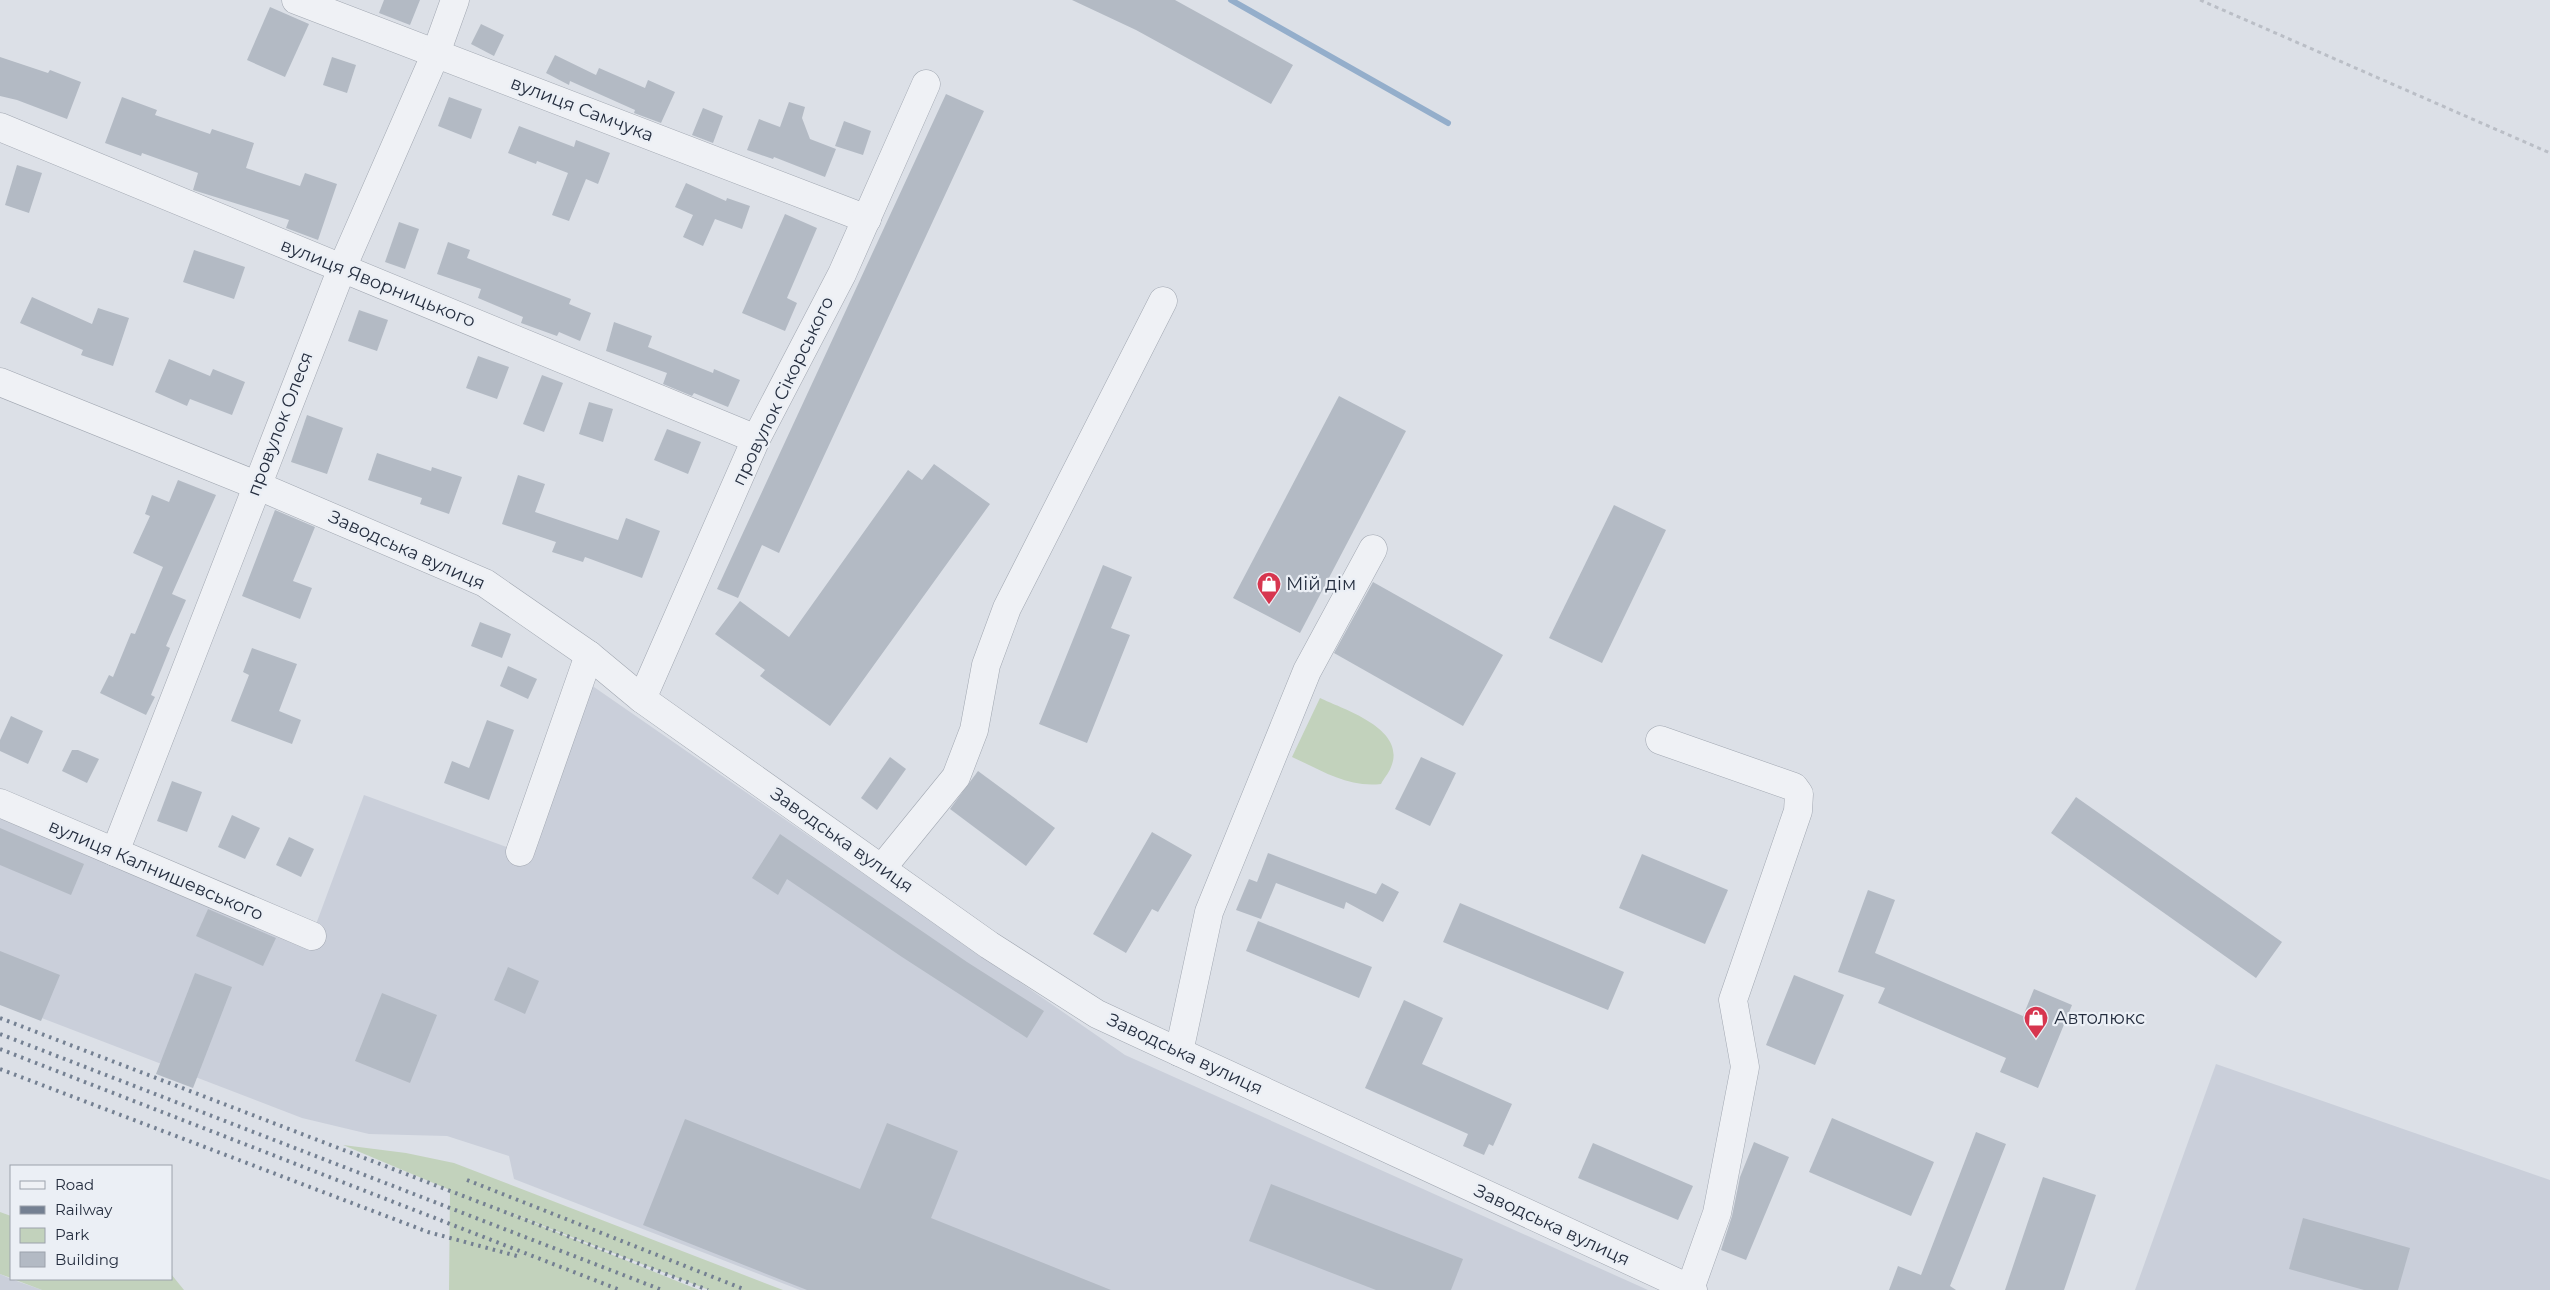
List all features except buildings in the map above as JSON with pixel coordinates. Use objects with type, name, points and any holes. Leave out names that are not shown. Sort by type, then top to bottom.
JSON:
[{"type":"street","name":"вулиця Самчука","points":[[296,0],[436,52],[867,219]]},
{"type":"street","name":"провулок Олеся","points":[[115,852],[256,485],[342,268],[436,52],[455,0]]},
{"type":"street","name":"провулок Сікорського","points":[[642,699],[756,439],[842,274],[926,84]]},
{"type":"street","name":"вулиця Яворницького","points":[[0,127],[756,439]]},
{"type":"street","points":[[882,868],[956,776],[974,730],[986,665],[1007,608],[1163,301]]},
{"type":"street","name":"Заводська вулиця","points":[[0,382],[256,485],[485,582],[589,655],[642,699],[989,944],[1097,1014],[1692,1289]]},
{"type":"street","points":[[1179,1052],[1209,912],[1307,671],[1372,549]]},
{"type":"street","points":[[520,852],[589,655]]},
{"type":"street","points":[[1660,740],[1794,787],[1799,794],[1800,803],[1733,1000],[1745,1066],[1717,1213],[1692,1289]]},
{"type":"street","name":"вулиця Калнишевського","points":[[0,804],[312,936]]},
{"type":"path","points":[[2200,0],[2302,47],[2459,111],[2550,153]]},
{"type":"shaded area","points":[[581,678],[1125,1055],[1648,1290],[800,1290],[514,1179],[509,1156],[447,1136],[369,1134],[302,1118],[0,1002],[0,803],[312,935],[364,795],[520,852]]},
{"type":"shaded area","points":[[2216,1064],[2550,1180],[2550,1290],[2135,1290]]},
{"type":"shaded area","points":[[0,1274],[10,1280],[42,1290],[0,1290]]},
{"type":"green space","points":[[1320,698],[1371,723],[1390,742],[1394,754],[1391,767],[1381,784],[1369,785],[1346,781],[1292,757]]},
{"type":"green space","points":[[343,1145],[406,1153],[454,1163],[783,1290],[709,1290],[502,1210],[699,1290],[449,1290],[450,1190]]},
{"type":"green space","points":[[0,1212],[10,1216],[10,1278],[0,1274]]},
{"type":"green space","points":[[172,1275],[184,1290],[42,1290],[16,1280],[172,1280]]},
{"type":"waterway","points":[[1231,0],[1448,123]]},
{"type":"railway","points":[[0,1018],[708,1290]]},
{"type":"railway","points":[[0,1034],[662,1290]]},
{"type":"railway","points":[[0,1049],[620,1290]]},
{"type":"railway","points":[[0,1069],[428,1232],[517,1256]]},
{"type":"railway","points":[[467,1180],[746,1290]]},
{"type":"place","name":"Мій дім","points":[[1269,605]]},
{"type":"place","name":"Автолюкс","points":[[2036,1039]]}]
